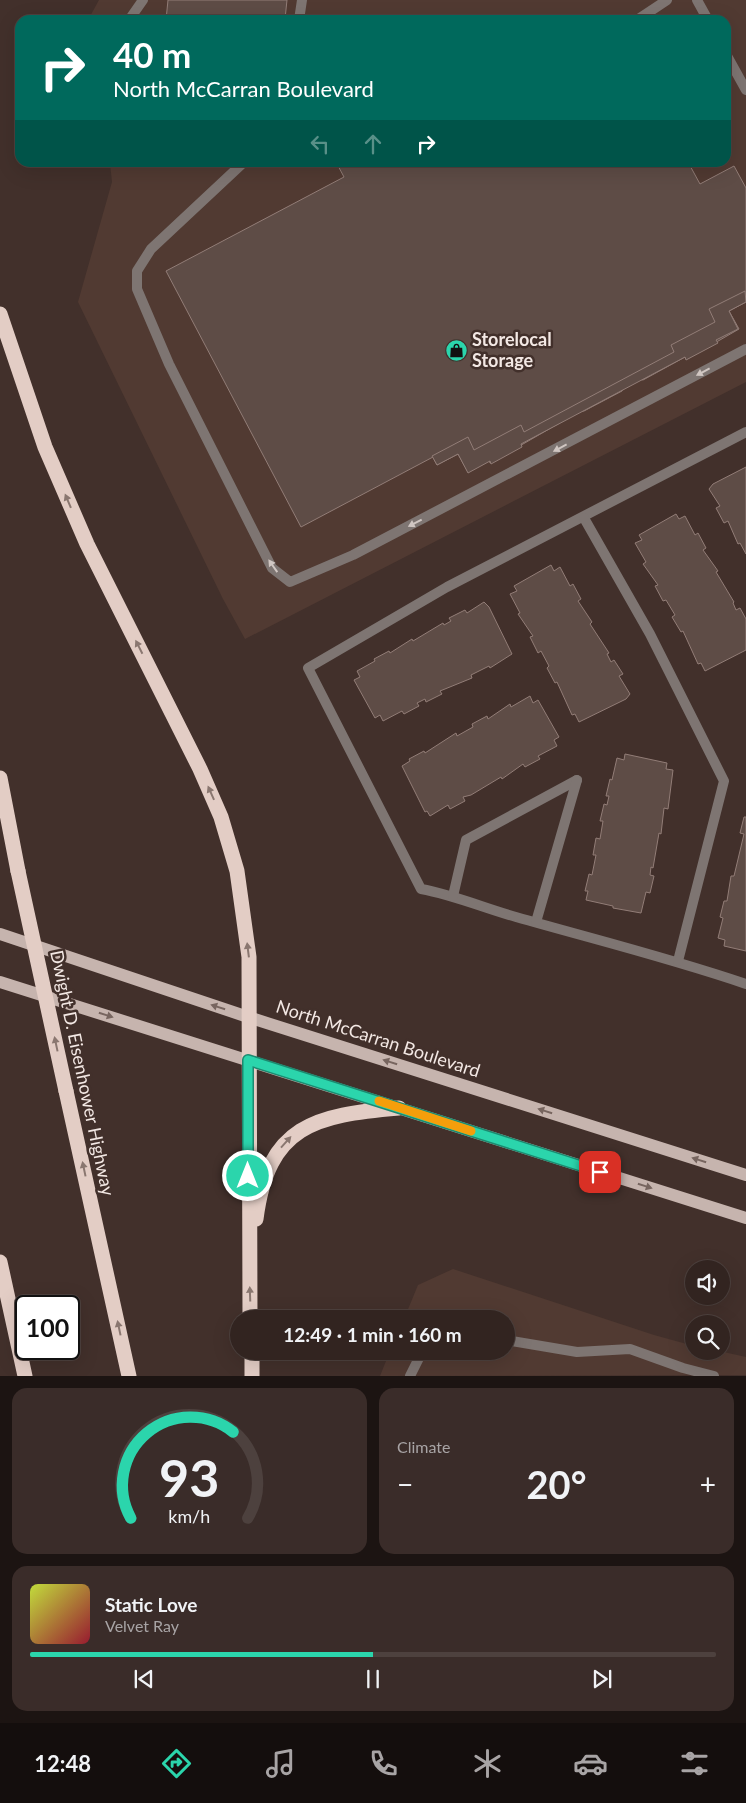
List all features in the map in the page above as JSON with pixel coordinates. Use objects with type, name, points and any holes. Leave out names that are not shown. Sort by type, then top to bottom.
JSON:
[{"type":"highway","points":[[0,314],[45,447],[87,544],[175,717],[221,817],[237,871],[249,958],[250,1310]]},
{"type":"highway","name":"Dwight D. Eisenhower Highway","points":[[0,778],[18,870],[129,1376]]},
{"type":"highway","points":[[249,1270],[257,1206],[274,1157],[287,1139],[304,1127],[336,1115],[398,1108]]},
{"type":"highway","points":[[0,1262],[24,1376]]},
{"type":"highway","points":[[252,1360],[252,1376]]},
{"type":"main road","name":"North McCarran Boulevard","points":[[0,934],[248,1017],[746,1175]]},
{"type":"main road","points":[[0,982],[746,1218]]},
{"type":"lane","points":[[132,15],[143,0]]},
{"type":"lane","points":[[300,15],[302,0]]},
{"type":"lane","points":[[644,15],[667,0]]},
{"type":"lane","points":[[697,0],[705,15]]},
{"type":"lane","points":[[731,63],[746,90]]},
{"type":"lane","points":[[239,167],[151,248],[137,271],[137,289],[169,364],[272,568],[290,582],[361,551],[746,349]]},
{"type":"lane","points":[[746,432],[584,518],[447,587],[308,668],[421,889],[453,896],[536,922],[678,961],[746,984]]},
{"type":"lane","points":[[584,518],[650,634],[724,781],[678,961]]},
{"type":"lane","points":[[453,896],[466,840],[577,780],[536,922]]},
{"type":"lane","points":[[515,1342],[577,1352],[630,1349],[683,1368],[714,1376]]},
{"type":"lane","points":[[410,1376],[418,1360]]},
{"type":"shaded area","points":[[99,0],[746,0],[746,382],[245,639],[223,599],[78,302],[112,182],[110,167],[731,167],[731,15],[91,15]]},
{"type":"shaded area","points":[[453,1269],[685,1344],[685,1360],[730,1360],[730,1353],[746,1357],[746,1375],[380,1376],[386,1360],[515,1360],[515,1310],[408,1310],[418,1285]]},
{"type":"building","points":[[168,0],[287,0],[285,15],[166,15]]},
{"type":"building","name":"Storelocal Storage","points":[[734,166],[746,188],[746,302],[729,311],[739,329],[687,359],[685,357],[643,380],[635,378],[627,383],[622,391],[584,411],[576,411],[565,416],[563,421],[490,463],[489,460],[468,472],[458,454],[437,465],[433,457],[301,527],[166,271],[344,177],[339,167],[691,167],[700,184]]},
{"type":"building","points":[[745,291],[746,302],[729,311],[738,329],[716,340],[718,343],[686,360],[685,357],[521,444],[522,447],[491,464],[490,461],[468,473],[458,454],[437,465],[432,456],[468,437],[474,450],[521,425],[524,432],[674,352],[671,345],[715,322],[709,309]]},
{"type":"building","points":[[746,467],[746,554],[740,543],[738,544],[728,521],[724,523],[716,508],[720,506],[709,489],[713,484]]},
{"type":"building","points":[[676,514],[679,519],[685,516],[695,535],[698,533],[706,548],[703,550],[718,571],[716,572],[734,602],[736,610],[740,608],[746,619],[746,650],[705,671],[701,663],[698,664],[683,631],[681,632],[672,617],[675,615],[666,600],[663,601],[655,586],[658,585],[643,564],[646,562],[635,543],[642,540],[639,535]]},
{"type":"building","points":[[551,565],[554,571],[560,567],[570,586],[573,584],[581,599],[578,601],[609,653],[607,654],[611,662],[614,660],[623,674],[619,676],[630,694],[626,699],[579,722],[575,714],[572,715],[557,682],[555,683],[547,668],[549,666],[541,651],[538,653],[530,637],[533,636],[518,614],[520,613],[510,594],[517,591],[514,586]]},
{"type":"building","points":[[484,602],[489,607],[512,654],[490,668],[489,666],[471,675],[472,678],[440,691],[442,694],[426,702],[425,699],[417,703],[419,706],[404,714],[402,711],[383,721],[380,715],[375,718],[354,680],[360,677],[357,671],[389,651],[390,653],[412,639],[413,641],[443,623],[444,625],[451,621],[449,618],[465,610],[467,613]]},
{"type":"building","points":[[530,696],[533,703],[538,700],[559,737],[554,740],[557,746],[538,756],[540,759],[525,767],[523,764],[502,779],[501,777],[471,795],[463,797],[465,801],[450,809],[448,805],[430,816],[427,811],[425,812],[402,766],[410,761],[409,759],[424,751],[425,753],[456,733],[457,736],[473,727],[472,724],[487,716],[488,719],[510,704],[511,707]]},
{"type":"building","points":[[625,754],[667,763],[666,769],[673,770],[668,809],[664,808],[661,834],[659,833],[653,868],[651,867],[650,875],[654,876],[650,893],[646,892],[641,913],[613,908],[613,906],[586,900],[588,891],[585,891],[589,874],[592,875],[596,855],[593,855],[596,838],[600,839],[603,821],[600,821],[604,804],[607,805],[609,796],[606,796],[610,779],[612,780],[617,758],[624,760]]},
{"type":"building","points":[[744,817],[746,817],[746,951],[724,946],[725,940],[718,938],[723,918],[720,917],[724,901],[727,901],[731,876],[734,876],[744,834],[740,833]]},
{"type":"slow traffic","points":[[379,1101],[471,1131]]},
{"type":"place","name":"Storelocal Storage","points":[[456,350]]},
{"type":"route","points":[[248,1176],[248,1060],[600,1172]]}]
